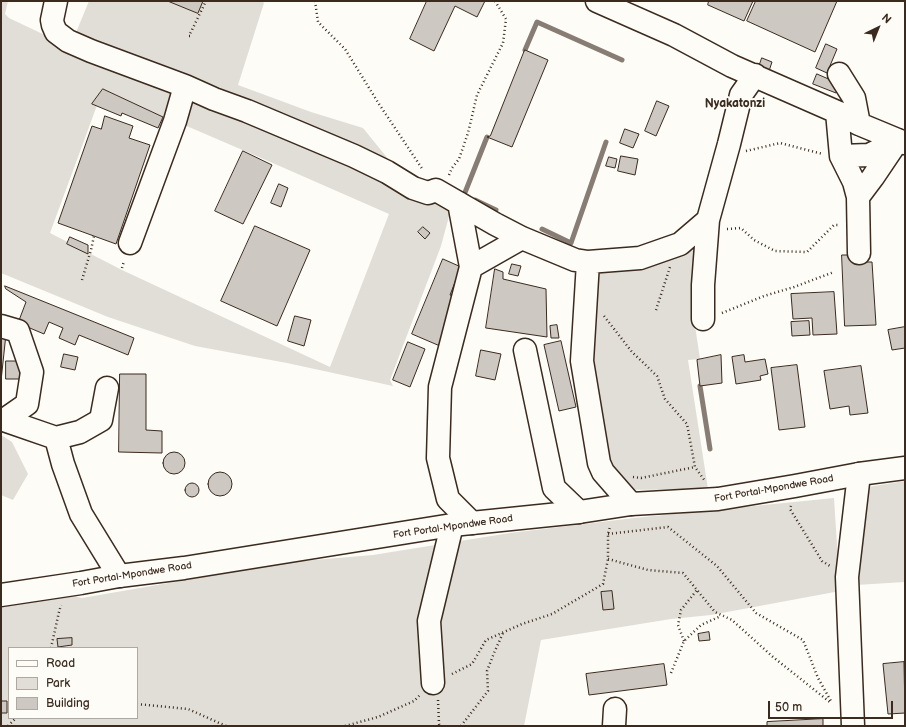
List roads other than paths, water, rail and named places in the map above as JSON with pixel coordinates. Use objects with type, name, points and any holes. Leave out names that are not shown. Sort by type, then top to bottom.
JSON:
[{"type":"main road","points":[[56,1],[52,20],[53,25],[56,32],[68,41],[185,86],[214,100],[247,111],[354,156],[387,172],[413,188],[428,193],[445,196],[522,238],[575,260],[588,262],[640,258],[680,244],[707,225]]},
{"type":"main road","points":[[597,1],[674,35],[732,66],[837,112],[859,124],[901,141]]},
{"type":"main road","points":[[839,74],[854,98],[859,124]]},
{"type":"main road","points":[[703,319],[703,285],[707,225],[741,95],[755,75]]},
{"type":"main road","points":[[130,243],[175,121],[185,86]]},
{"type":"main road","points":[[837,112],[841,156],[854,182],[858,207],[859,253]]},
{"type":"main road","points":[[841,156],[869,155],[901,141]]},
{"type":"main road","points":[[858,207],[873,177],[901,141]]},
{"type":"main road","points":[[433,683],[429,621],[462,524],[448,499],[438,458],[440,387],[471,267],[445,196]]},
{"type":"main road","points":[[471,267],[522,238]]},
{"type":"main road","points":[[588,262],[582,361],[599,463],[624,505]]},
{"type":"main road","points":[[1,326],[18,331],[32,372],[27,404],[3,420]]},
{"type":"main road","points":[[525,350],[554,488],[578,512]]},
{"type":"main road","points":[[3,420],[56,438],[80,432],[101,420],[107,388]]},
{"type":"main road","points":[[56,438],[63,464],[81,514],[119,576]]},
{"type":"main road","name":"Fort Portal-Mpondwe Road","points":[[1,594],[119,576],[184,568],[462,524],[578,512],[624,505],[718,499],[859,474],[905,468]]},
{"type":"main road","points":[[853,726],[847,577],[859,474]]},
{"type":"waterway","points":[[525,50],[537,22],[622,60]]},
{"type":"waterway","points":[[468,197],[464,195],[487,137]]},
{"type":"waterway","points":[[542,229],[571,243],[606,142]]},
{"type":"waterway","points":[[475,200],[496,210]]},
{"type":"waterway","points":[[700,386],[710,449]]},
{"type":"district","name":"Nyakatonzi","points":[[735,104]]}]
